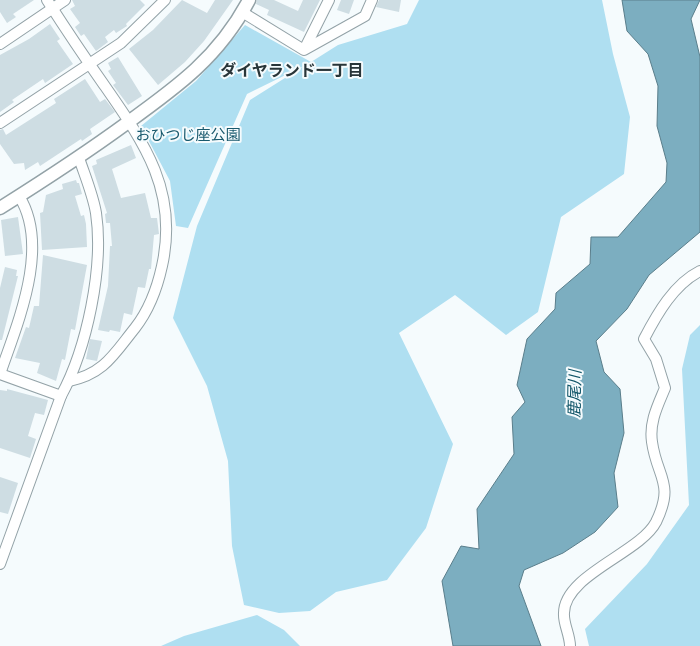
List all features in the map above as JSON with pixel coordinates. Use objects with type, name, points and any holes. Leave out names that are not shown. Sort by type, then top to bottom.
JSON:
[{"type":"street","points":[[47,0],[129,122],[153,162],[162,186],[167,228],[166,249],[158,282],[145,315],[106,365],[87,377],[69,381]]},
{"type":"street","points":[[0,44],[65,0]]},
{"type":"street","points":[[0,123],[122,43],[165,0]]},
{"type":"street","points":[[0,208],[80,158],[178,87],[211,56],[242,12],[248,0]]},
{"type":"street","points":[[304,50],[329,0]]},
{"type":"street","points":[[304,50],[365,16],[372,0]]},
{"type":"street","points":[[242,12],[304,50]]},
{"type":"street","points":[[0,562],[61,396],[69,381],[94,292],[97,239],[96,212],[80,158]]},
{"type":"street","points":[[19,196],[24,205],[29,224],[32,247],[31,268],[24,302],[0,374],[61,396]]},
{"type":"street","points":[[570,646],[564,612],[574,587],[638,540],[654,525],[664,506],[666,486],[652,442],[653,416],[665,388],[656,359],[644,339],[660,308],[692,276],[700,272]]},
{"type":"green space","name":"おひつじ座公園","points":[[419,0],[602,0],[613,54],[630,117],[624,174],[561,217],[538,312],[506,335],[455,295],[399,333],[453,444],[426,528],[387,580],[336,592],[310,611],[279,613],[244,605],[232,546],[228,461],[207,386],[173,318],[197,226],[250,100],[304,66],[247,94],[188,228],[176,226],[170,181],[141,126],[196,81],[245,25],[311,62],[338,45],[407,24]]},
{"type":"green space","points":[[700,325],[700,646],[589,646],[585,629],[647,564],[689,505],[682,369],[690,335]]},
{"type":"green space","points":[[257,615],[284,630],[300,646],[161,646],[184,636]]},
{"type":"water","name":"鹿尾川","points":[[622,0],[700,0],[691,19],[700,57],[700,232],[649,275],[627,309],[596,341],[604,372],[620,389],[624,433],[614,473],[618,507],[595,532],[563,553],[524,570],[519,586],[541,646],[453,646],[442,581],[461,546],[479,549],[477,509],[514,454],[512,417],[525,402],[517,385],[527,339],[555,309],[556,293],[590,264],[591,237],[618,237],[666,182],[667,163],[657,126],[658,86],[648,54],[627,31]]},
{"type":"building","points":[[0,0],[34,0],[13,14],[16,17],[7,23],[0,12]]},
{"type":"building","points":[[72,0],[140,0],[145,5],[126,24],[127,26],[116,33],[114,30],[105,37],[108,42],[96,51],[84,34],[81,36],[75,27],[80,23],[70,9],[75,6]]},
{"type":"building","points":[[182,0],[207,13],[215,0],[233,0],[204,41],[185,62],[158,85],[129,49],[153,30]]},
{"type":"building","points":[[257,0],[274,0],[298,11],[303,0],[320,0],[304,32],[267,15],[269,10],[256,4]]},
{"type":"building","points":[[341,0],[354,0],[349,14],[337,10]]},
{"type":"building","points":[[379,0],[401,0],[399,12],[376,7]]},
{"type":"building","points":[[50,24],[60,39],[57,41],[73,64],[45,83],[43,79],[12,100],[14,102],[0,112],[0,55],[29,39]]},
{"type":"building","points":[[118,57],[142,96],[128,105],[113,85],[116,83],[108,71],[111,69],[108,63]]},
{"type":"building","points":[[85,79],[100,102],[105,99],[115,112],[90,129],[92,134],[82,141],[81,139],[40,166],[38,162],[25,170],[24,163],[14,164],[0,144],[0,130],[3,129],[6,135],[56,103],[54,99]]},
{"type":"building","points":[[131,145],[136,158],[112,169],[121,198],[145,193],[151,218],[157,218],[159,234],[154,235],[151,269],[149,269],[145,288],[138,287],[132,315],[124,313],[120,332],[110,330],[109,332],[98,330],[108,286],[110,246],[112,246],[110,223],[106,223],[105,214],[107,213],[92,166],[97,164],[96,160]]},
{"type":"building","points":[[76,180],[79,183],[82,194],[75,196],[81,216],[84,215],[87,247],[42,250],[40,213],[43,212],[46,195],[63,189],[62,184]]},
{"type":"building","points":[[18,217],[23,254],[5,256],[1,220]]},
{"type":"building","points":[[43,255],[87,265],[75,330],[71,329],[65,360],[62,359],[56,381],[37,373],[40,363],[15,358],[26,327],[29,328],[34,306],[39,306]]},
{"type":"building","points":[[5,267],[17,270],[16,276],[18,276],[2,340],[0,340],[0,288]]},
{"type":"building","points":[[90,339],[102,341],[97,361],[86,359]]},
{"type":"building","points":[[7,389],[48,400],[44,415],[35,413],[28,436],[36,439],[30,458],[0,448],[0,390],[7,391]]},
{"type":"building","points":[[0,477],[18,483],[8,514],[0,512]]},
{"type":"district","name":"ダイヤランド一丁目","points":[[292,70]]}]
